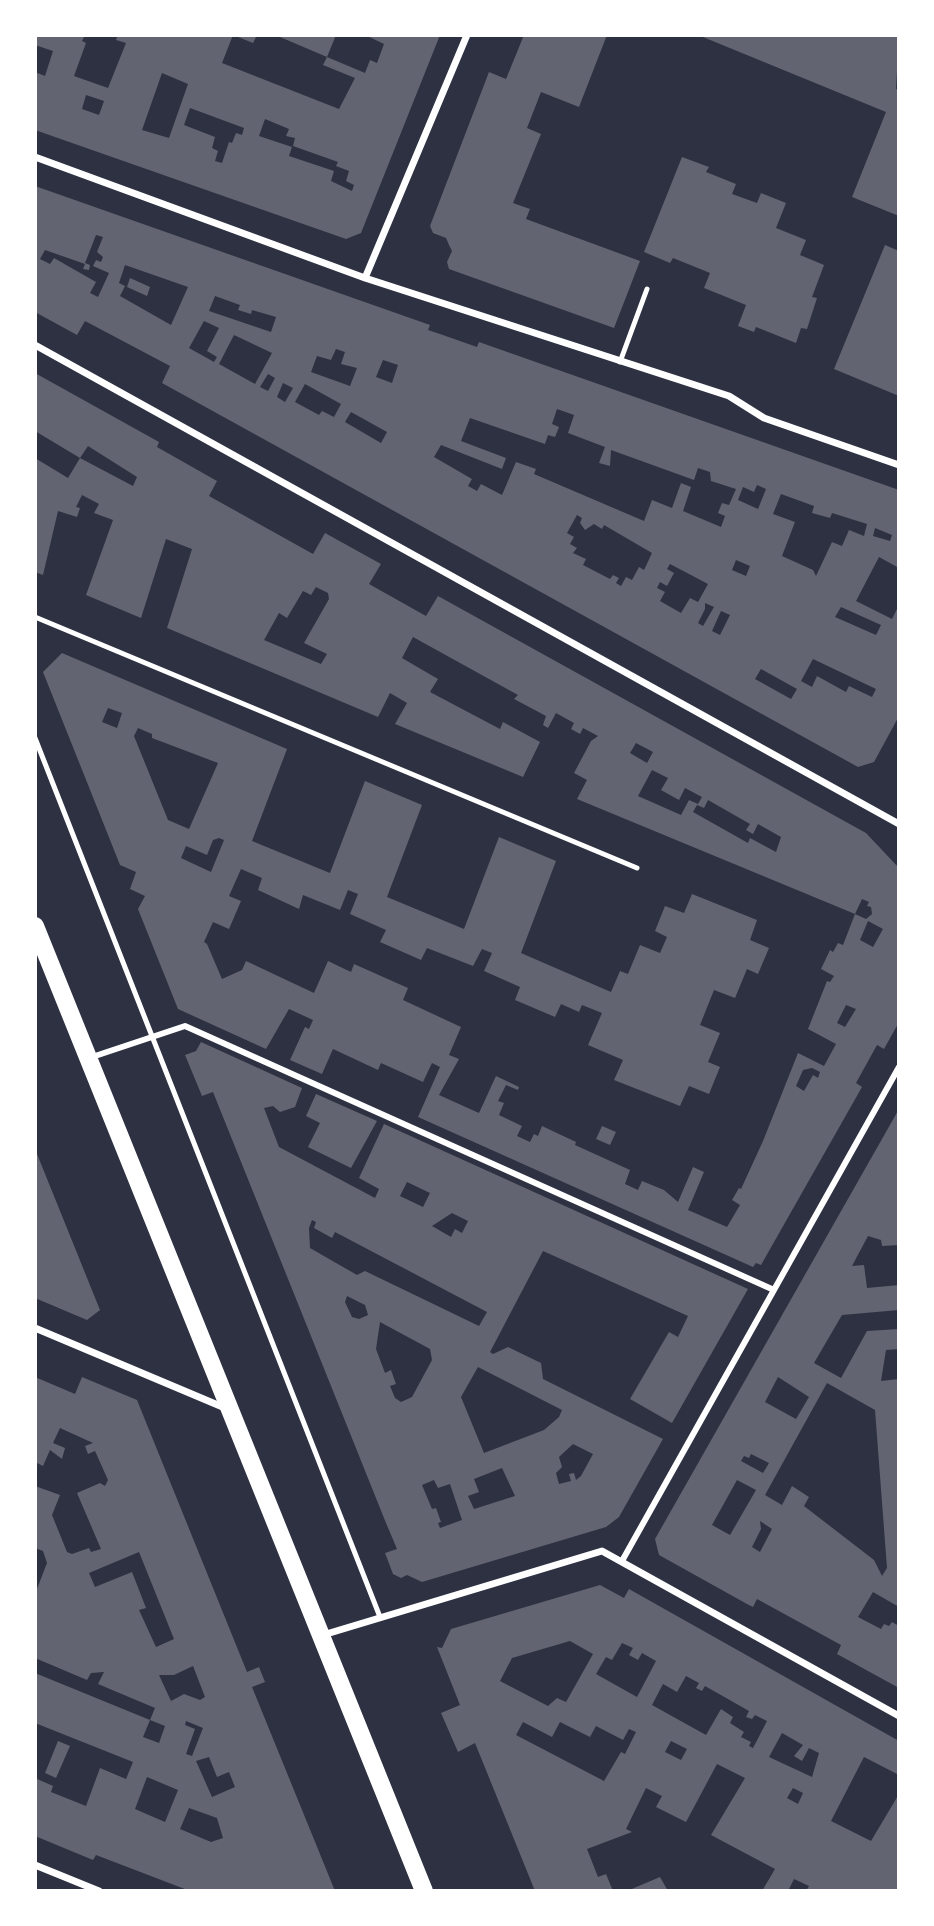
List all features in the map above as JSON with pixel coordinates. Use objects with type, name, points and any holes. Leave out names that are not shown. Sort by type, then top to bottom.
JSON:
[{"type":"main road","points":[[35,926],[424,1891]]},
{"type":"street","points":[[365,278],[467,35]]},
{"type":"street","points":[[35,158],[365,278],[729,396],[764,418],[899,465]]},
{"type":"street","points":[[35,345],[899,824]]},
{"type":"street","points":[[88,1059],[185,1026],[774,1290]]},
{"type":"street","points":[[622,1561],[899,1067]]},
{"type":"street","points":[[35,1328],[230,1410]]},
{"type":"street","points":[[323,1635],[602,1551],[899,1716]]},
{"type":"street","points":[[35,1865],[99,1891]]},
{"type":"lane","points":[[620,362],[647,289]]},
{"type":"lane","points":[[35,617],[637,868]]},
{"type":"lane","points":[[35,738],[380,1617]]},
{"type":"building","points":[[35,35],[85,35],[82,41],[86,43],[74,76],[108,88],[126,43],[116,40],[118,35],[233,35],[222,63],[339,109],[355,78],[323,65],[327,57],[365,73],[370,60],[377,63],[384,44],[365,35],[440,35],[361,233],[346,239],[35,130],[35,72],[45,76],[53,51],[35,45]],"holes":[[[162,73],[188,84],[169,138],[142,130]],[[86,95],[104,101],[99,115],[82,109]],[[190,108],[244,128],[242,135],[236,133],[232,143],[229,142],[222,163],[215,161],[218,151],[212,148],[215,137],[184,125]],[[265,119],[289,129],[286,136],[295,138],[293,146],[338,162],[336,166],[349,171],[346,181],[354,185],[352,191],[331,181],[334,171],[289,156],[292,147],[259,136]]]},
{"type":"building","points":[[233,35],[257,35],[253,43]]},
{"type":"building","points":[[281,35],[336,35],[327,57],[280,37]]},
{"type":"building","points":[[524,35],[607,35],[579,107],[541,92],[527,128],[541,134],[513,203],[530,209],[526,219],[640,261],[614,328],[449,269],[447,262],[452,251],[446,238],[433,233],[430,226],[489,72],[506,79]]},
{"type":"building","points":[[698,35],[899,35],[896,89],[899,90],[899,216],[852,197],[886,112]]},
{"type":"building","points":[[682,157],[709,167],[706,172],[736,184],[732,194],[757,203],[761,193],[786,203],[776,228],[806,240],[800,255],[824,265],[812,297],[817,298],[807,329],[801,328],[796,343],[756,327],[754,332],[738,326],[746,305],[704,288],[710,273],[673,258],[670,263],[644,252]]},
{"type":"building","points":[[35,186],[430,325],[428,330],[477,347],[479,342],[899,490],[899,568],[879,557],[856,601],[892,619],[899,605],[899,716],[874,762],[858,767],[162,383],[170,366],[85,321],[77,335],[35,312]],"holes":[[[96,235],[103,237],[97,252],[103,257],[101,262],[96,260],[93,266],[109,273],[98,297],[90,293],[96,282],[54,258],[50,264],[40,259],[45,250],[85,264],[83,269],[89,270],[90,265],[85,263]],[[125,265],[188,287],[171,325],[120,296],[125,286],[119,283]],[[215,296],[240,305],[238,310],[251,314],[252,310],[276,317],[271,332],[209,311]],[[204,321],[219,328],[207,351],[217,357],[214,362],[189,348]],[[234,335],[272,353],[255,384],[219,364]],[[336,349],[345,352],[341,364],[357,368],[350,386],[311,372],[317,356],[331,360]],[[383,360],[398,365],[392,383],[376,377]],[[268,374],[275,378],[268,391],[260,387]],[[283,383],[293,388],[285,402],[277,397]],[[305,384],[341,404],[334,417],[322,411],[319,415],[295,402]],[[557,409],[574,415],[568,433],[605,447],[599,463],[610,466],[611,450],[694,480],[698,468],[710,472],[711,481],[736,489],[729,505],[722,503],[718,513],[725,516],[721,527],[683,511],[691,487],[681,483],[672,508],[652,500],[644,521],[534,474],[536,469],[516,462],[502,495],[481,484],[477,491],[468,486],[472,479],[434,457],[441,445],[502,469],[506,458],[461,441],[470,418],[545,444],[548,435],[555,437],[559,427],[552,424]],[[351,412],[387,432],[381,443],[345,422]],[[757,485],[766,489],[758,509],[738,500],[743,487],[754,492]],[[781,494],[814,506],[812,513],[830,518],[832,513],[867,524],[864,536],[849,530],[842,546],[832,542],[816,576],[813,570],[782,556],[795,522],[773,514]],[[577,515],[582,518],[580,523],[585,530],[594,524],[602,529],[604,525],[652,553],[644,570],[639,567],[632,580],[626,577],[621,586],[616,583],[619,578],[613,575],[610,579],[583,565],[586,559],[573,553],[577,548],[570,544],[574,537],[567,533]],[[875,528],[892,535],[890,541],[873,536]],[[736,560],[750,566],[746,576],[732,570]],[[670,564],[708,584],[698,602],[690,598],[681,613],[660,601],[665,592],[657,588],[660,582],[667,586],[674,573],[667,569]],[[705,603],[714,607],[703,626],[698,623]],[[841,607],[881,625],[876,635],[835,617]],[[721,611],[730,615],[720,635],[712,631]],[[813,659],[876,689],[872,697],[849,686],[846,692],[817,676],[812,687],[801,681]],[[761,669],[797,689],[791,699],[755,679]]]},
{"type":"building","points":[[885,245],[899,251],[899,396],[834,369]]},
{"type":"building","points":[[130,278],[150,287],[147,296],[127,287]]},
{"type":"building","points":[[35,373],[159,442],[157,447],[217,481],[209,496],[313,554],[325,533],[381,564],[369,584],[426,616],[438,596],[866,833],[899,868],[899,1022],[884,1049],[877,1045],[856,1083],[862,1087],[761,1265],[756,1263],[753,1267],[418,1117],[440,1067],[432,1063],[423,1082],[381,1063],[378,1070],[333,1049],[322,1074],[290,1060],[305,1027],[309,1029],[313,1020],[289,1009],[266,1049],[178,1009],[138,909],[145,896],[130,889],[136,872],[120,865],[43,672],[62,653],[287,749],[252,841],[330,873],[365,781],[422,805],[387,897],[464,929],[499,837],[556,861],[521,953],[611,992],[620,971],[628,974],[640,945],[660,953],[667,937],[655,931],[665,906],[684,913],[692,894],[757,920],[750,940],[769,948],[758,974],[747,969],[735,998],[714,990],[700,1025],[720,1033],[708,1062],[720,1067],[709,1094],[689,1086],[680,1106],[614,1080],[623,1060],[588,1045],[602,1013],[582,1005],[579,1012],[561,1004],[555,1017],[515,1000],[520,987],[484,971],[492,953],[482,949],[473,966],[427,948],[421,960],[380,942],[386,930],[350,914],[358,894],[348,890],[340,910],[303,895],[299,909],[258,890],[262,878],[241,869],[229,896],[241,901],[229,929],[213,922],[204,942],[222,979],[242,970],[246,961],[314,993],[328,961],[351,972],[354,964],[408,988],[403,1000],[461,1027],[449,1055],[459,1059],[439,1095],[479,1113],[496,1076],[519,1087],[518,1090],[506,1085],[498,1101],[504,1103],[499,1115],[522,1126],[517,1136],[530,1142],[534,1134],[538,1136],[542,1126],[576,1142],[575,1145],[630,1170],[625,1184],[638,1190],[642,1181],[664,1190],[678,1202],[693,1167],[704,1172],[688,1210],[727,1227],[740,1205],[732,1200],[739,1188],[741,1189],[763,1141],[798,1053],[824,1066],[836,1044],[808,1029],[827,981],[830,982],[834,976],[821,969],[830,950],[833,952],[838,943],[843,945],[855,914],[577,799],[587,780],[574,773],[591,741],[598,736],[583,728],[580,734],[571,729],[574,723],[556,713],[548,728],[543,725],[546,716],[514,699],[518,695],[413,637],[402,658],[438,679],[430,692],[500,729],[503,722],[540,742],[523,777],[395,724],[407,703],[390,693],[378,717],[167,628],[192,549],[166,539],[141,618],[86,595],[113,520],[94,513],[99,504],[82,495],[76,507],[80,508],[77,517],[58,511],[43,575],[35,572],[35,458],[68,478],[80,458],[35,431]],"holes":[[[88,446],[137,477],[133,486],[80,458]],[[316,587],[328,593],[329,599],[304,643],[327,654],[321,664],[264,640],[279,613],[287,618],[303,591],[311,595]],[[108,708],[122,713],[117,728],[102,722]],[[138,728],[152,734],[152,738],[218,763],[189,829],[168,820],[134,736]],[[636,743],[653,752],[647,763],[630,753]],[[652,770],[668,778],[661,790],[679,800],[685,788],[702,797],[698,804],[689,800],[681,815],[638,796]],[[708,800],[750,824],[746,830],[753,834],[758,824],[781,837],[776,852],[750,838],[748,843],[693,812],[697,805],[704,808]],[[213,840],[224,840],[211,872],[181,858],[186,846],[207,855]],[[862,899],[869,902],[867,906],[871,907],[872,914],[866,919],[855,914]],[[868,921],[883,929],[873,947],[860,940]],[[846,1005],[856,1009],[845,1027],[837,1023]],[[812,1068],[820,1072],[818,1078],[813,1075],[804,1091],[796,1086],[803,1070]]]},
{"type":"building","points":[[201,1042],[302,1088],[295,1107],[280,1112],[273,1106],[264,1108],[279,1147],[375,1198],[379,1189],[359,1178],[384,1124],[748,1289],[672,1423],[630,1399],[669,1332],[678,1337],[688,1316],[543,1251],[490,1352],[493,1354],[508,1347],[541,1363],[543,1379],[663,1439],[619,1517],[606,1527],[422,1582],[407,1575],[401,1578],[393,1574],[385,1553],[397,1549],[213,1092],[202,1096],[185,1055],[196,1051]],"holes":[[[407,1182],[430,1193],[423,1207],[400,1196]],[[452,1213],[468,1221],[462,1233],[455,1229],[451,1237],[432,1226]],[[312,1220],[316,1222],[314,1228],[332,1238],[335,1232],[487,1312],[479,1326],[365,1271],[357,1275],[310,1248],[309,1228]],[[347,1296],[365,1305],[368,1315],[359,1319],[352,1317],[345,1302]],[[380,1322],[430,1349],[432,1360],[412,1397],[401,1402],[395,1398],[390,1386],[396,1384],[391,1370],[385,1373],[376,1349]],[[478,1367],[562,1410],[559,1417],[544,1430],[484,1453],[461,1397]],[[573,1444],[593,1454],[576,1480],[574,1473],[569,1474],[571,1481],[559,1484],[556,1473],[562,1467],[559,1457]],[[502,1468],[515,1496],[474,1509],[468,1496],[479,1492],[474,1479]],[[434,1480],[438,1488],[450,1484],[462,1520],[440,1528],[438,1523],[441,1522],[436,1508],[432,1509],[422,1485]]]},
{"type":"building","points":[[316,1094],[377,1121],[351,1168],[308,1147],[320,1123],[306,1116]]},
{"type":"building","points":[[899,1109],[899,1245],[882,1246],[881,1240],[868,1236],[852,1266],[864,1265],[867,1288],[899,1285],[899,1310],[842,1315],[814,1363],[841,1378],[867,1331],[899,1329],[899,1349],[886,1350],[881,1381],[899,1379],[899,1607],[873,1592],[858,1617],[881,1629],[884,1624],[889,1626],[892,1622],[899,1626],[899,1688],[837,1654],[841,1645],[757,1599],[753,1607],[659,1555],[655,1539]],"holes":[[[778,1377],[809,1397],[796,1419],[765,1402]],[[827,1383],[875,1410],[887,1568],[882,1576],[874,1560],[804,1506],[809,1497],[792,1486],[782,1505],[765,1495]],[[751,1454],[769,1463],[763,1473],[741,1461],[744,1456],[749,1458]],[[737,1480],[756,1490],[730,1535],[712,1525]],[[760,1521],[772,1529],[760,1552],[752,1547],[761,1529]]]},
{"type":"building","points":[[602,1126],[616,1132],[610,1145],[596,1139]]},
{"type":"building","points":[[35,1149],[100,1310],[87,1320],[35,1298]]},
{"type":"building","points":[[35,1377],[75,1394],[82,1377],[137,1400],[247,1672],[259,1667],[265,1682],[252,1687],[335,1891],[190,1891],[96,1855],[93,1860],[35,1836],[35,1778],[53,1786],[51,1792],[86,1806],[100,1768],[126,1779],[133,1762],[35,1723],[35,1673],[150,1720],[155,1708],[98,1684],[104,1672],[91,1673],[87,1680],[35,1658],[35,1594],[47,1563],[43,1551],[35,1548],[35,1486],[60,1495],[52,1515],[67,1552],[72,1554],[89,1548],[91,1552],[101,1549],[77,1493],[100,1483],[105,1486],[108,1480],[95,1451],[88,1454],[85,1446],[93,1443],[60,1428],[53,1443],[65,1448],[62,1459],[50,1450],[43,1466],[35,1462]],"holes":[[[139,1552],[174,1639],[156,1647],[139,1610],[146,1608],[132,1572],[95,1587],[89,1573]],[[193,1666],[205,1697],[200,1700],[184,1694],[171,1701],[159,1675],[174,1675]],[[150,1720],[165,1726],[159,1743],[143,1737]],[[186,1721],[203,1728],[192,1756],[186,1754],[195,1729],[185,1725]],[[209,1757],[217,1777],[229,1772],[235,1787],[212,1797],[196,1761]],[[147,1777],[178,1790],[165,1822],[135,1809]],[[189,1808],[217,1818],[223,1838],[211,1842],[180,1829]]]},
{"type":"building","points":[[600,1585],[624,1598],[629,1589],[899,1741],[899,1775],[864,1757],[831,1821],[871,1841],[899,1794],[899,1891],[806,1891],[809,1886],[794,1879],[788,1891],[762,1891],[775,1869],[711,1835],[745,1778],[717,1764],[686,1822],[656,1807],[662,1796],[646,1788],[626,1829],[632,1832],[587,1849],[598,1877],[606,1874],[613,1891],[535,1891],[475,1743],[458,1752],[441,1713],[460,1705],[437,1647],[442,1648],[451,1629]],"holes":[[[570,1641],[593,1654],[566,1702],[557,1698],[548,1706],[500,1681],[512,1658]],[[622,1643],[633,1648],[629,1655],[638,1660],[642,1653],[656,1661],[637,1697],[596,1674],[606,1657],[612,1660]],[[686,1676],[699,1683],[696,1688],[702,1691],[705,1686],[749,1711],[746,1717],[752,1719],[755,1715],[767,1721],[753,1748],[749,1746],[751,1742],[741,1737],[744,1732],[730,1723],[733,1717],[721,1709],[706,1735],[652,1705],[663,1684],[677,1692]],[[523,1722],[552,1737],[560,1722],[590,1737],[596,1726],[623,1740],[629,1729],[636,1732],[625,1754],[621,1752],[604,1781],[516,1735]],[[782,1733],[803,1745],[794,1756],[802,1761],[809,1748],[819,1753],[812,1777],[769,1757]],[[671,1741],[687,1749],[681,1760],[665,1752]],[[793,1788],[803,1793],[798,1804],[787,1798]]]},
{"type":"building","points":[[58,1741],[70,1746],[56,1778],[45,1773]]},
{"type":"building","points":[[660,1877],[668,1891],[627,1891]]}]
